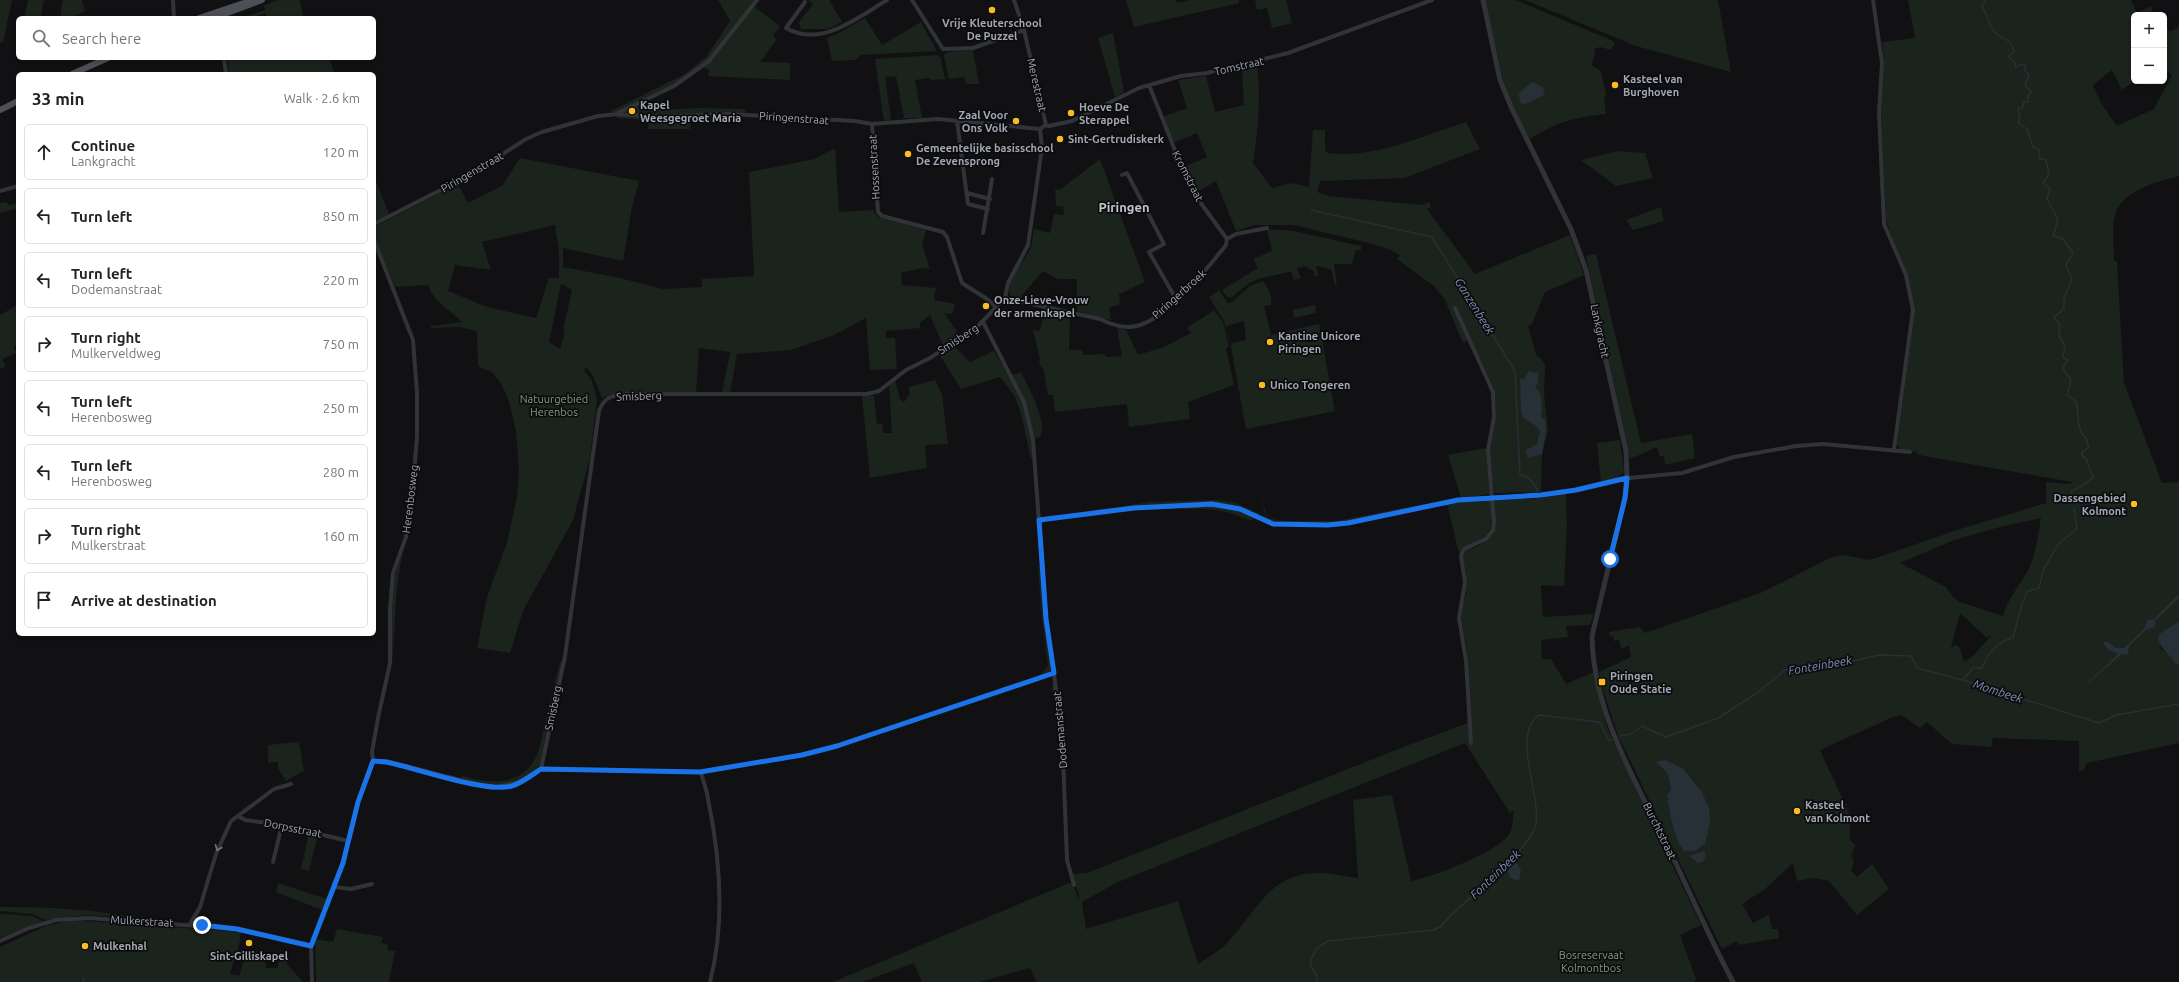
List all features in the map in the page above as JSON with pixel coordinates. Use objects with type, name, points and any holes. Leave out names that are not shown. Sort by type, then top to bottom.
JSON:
[{"type":"main road","points":[[217,16],[253,0]]},
{"type":"main road","points":[[217,16],[262,0]]},
{"type":"main road","points":[[76,72],[104,60]]},
{"type":"main road","points":[[0,110],[16,102]]},
{"type":"street","points":[[173,0],[174,16]]},
{"type":"street","points":[[618,114],[674,86],[709,61],[757,0]]},
{"type":"street","points":[[805,2],[786,28],[796,34],[827,34],[887,0]]},
{"type":"street","points":[[912,0],[940,46],[947,50],[973,48],[1024,30]]},
{"type":"street","name":"Merestraat","points":[[1014,0],[1024,30],[1046,125]]},
{"type":"street","name":"Tomstraat","points":[[1046,125],[1049,126],[1072,120],[1129,91],[1181,76],[1207,73],[1288,53],[1432,0]]},
{"type":"street","name":"Lankgracht","points":[[1483,0],[1503,88],[1571,229],[1586,270],[1622,429],[1627,478],[1625,498],[1593,628],[1592,647],[1597,676]]},
{"type":"street","points":[[1873,0],[1882,63],[1879,113],[1884,224],[1906,275],[1913,310],[1894,450]]},
{"type":"street","points":[[224,60],[226,72]]},
{"type":"street","name":"Kromstraat","points":[[1149,85],[1180,163],[1200,202],[1227,239]]},
{"type":"street","name":"Piringenstraat","points":[[376,223],[472,174],[526,139],[542,132],[598,116],[618,114],[659,117],[744,115],[872,124],[922,119],[1040,129]]},
{"type":"street","points":[[957,121],[968,204],[988,209]]},
{"type":"street","name":"Hossenstraat","points":[[872,124],[878,212],[882,216],[943,232],[947,239],[962,283],[987,299],[996,307]]},
{"type":"street","points":[[1005,298],[1008,283],[1028,245],[1042,148],[1040,129],[1046,125]]},
{"type":"street","points":[[1122,175],[1127,173],[1164,244],[1148,252],[1176,299]]},
{"type":"street","points":[[983,234],[990,199],[992,179]]},
{"type":"street","points":[[0,192],[16,187]]},
{"type":"street","points":[[966,193],[990,199]]},
{"type":"street","points":[[1227,239],[1236,234],[1267,228]]},
{"type":"street","name":"Piringerbroek","points":[[1005,298],[1129,327],[1140,325],[1152,319],[1199,278],[1226,245],[1227,239]]},
{"type":"street","name":"Herenbosweg","points":[[311,946],[335,887],[358,802],[373,761],[372,752],[390,663],[390,603],[393,573],[408,527],[417,437],[417,393],[413,340],[376,245]]},
{"type":"street","name":"Smisberg","points":[[541,769],[564,656],[599,411],[604,401],[613,396],[623,394],[873,394],[887,386],[906,370],[936,354],[983,322],[1005,298]]},
{"type":"street","points":[[1455,308],[1493,392],[1494,417],[1488,450],[1494,522],[1492,530],[1486,539],[1464,549],[1461,556],[1465,582],[1459,618],[1466,660],[1471,743]]},
{"type":"street","name":"Dodemanstraat","points":[[983,322],[1024,402],[1035,459],[1046,619],[1054,673],[1063,756],[1066,860],[1074,885]]},
{"type":"street","points":[[1039,520],[1134,508],[1212,504],[1240,509],[1273,524],[1328,525],[1348,523],[1458,500],[1541,495],[1576,490],[1627,478],[1682,473],[1734,457],[1808,445],[1910,452]]},
{"type":"street","points":[[373,761],[406,766],[492,788],[512,786],[541,769],[700,772],[823,750],[1054,673]]},
{"type":"street","name":"Burchtstraat","points":[[1597,676],[1616,740],[1733,982]]},
{"type":"street","points":[[700,772],[708,797],[715,842],[719,907],[717,952],[710,982]]},
{"type":"street","points":[[190,924],[200,906],[222,840],[231,821],[274,789],[291,784]]},
{"type":"street","name":"Dorpsstraat","points":[[238,816],[245,820],[282,825],[348,841]]},
{"type":"street","points":[[273,862],[282,825]]},
{"type":"street","points":[[335,887],[351,889],[372,884]]},
{"type":"street","name":"Mulkerstraat","points":[[0,941],[29,928],[56,920],[71,918],[190,924],[237,929],[311,946]]},
{"type":"street","points":[[311,946],[312,982]]},
{"type":"green space","points":[[0,0],[12,0],[3,42],[0,42]]},
{"type":"green space","points":[[28,0],[44,0],[40,16],[24,16]]},
{"type":"green space","points":[[63,0],[82,0],[85,11],[75,16],[60,16]]},
{"type":"green space","points":[[279,0],[300,0],[303,16],[266,16],[266,13],[257,16],[248,16],[265,10],[264,5]]},
{"type":"green space","points":[[718,0],[755,0],[752,5],[780,26],[773,36],[777,39],[760,62],[790,63],[790,80],[708,76],[709,70],[700,66],[672,85],[637,102],[642,111],[699,108],[745,109],[746,113],[719,112],[718,122],[691,122],[690,129],[648,129],[649,120],[617,118],[617,112],[609,112],[685,74],[706,57],[730,21]]},
{"type":"green space","points":[[808,0],[829,0],[842,22],[828,29],[801,29],[799,22],[813,4]]},
{"type":"green space","points":[[1126,0],[1176,0],[1177,3],[1190,0],[1239,0],[1239,3],[1134,27]]},
{"type":"green space","points":[[1255,0],[1286,0],[1292,23],[1272,28],[1267,8],[1257,10]]},
{"type":"green space","points":[[1485,0],[1516,0],[1613,41],[1615,44],[1611,50],[1600,47],[1594,49],[1595,54],[1591,65],[1601,71],[1606,95],[1604,99],[1606,114],[1566,121],[1549,128],[1530,139],[1514,109],[1503,80]]},
{"type":"green space","points":[[1525,0],[1718,0],[1731,72],[1636,46]]},
{"type":"green space","points":[[1908,0],[2131,0],[2137,12],[2131,12],[2131,83],[2122,90],[2112,70],[2093,85],[2102,105],[2117,126],[2154,109],[2172,75],[2167,71],[2167,30],[2169,32],[2179,27],[2179,176],[2152,184],[2134,192],[2120,204],[2114,218],[2113,236],[2114,261],[2117,261],[2124,384],[2162,483],[2179,482],[2179,621],[2159,634],[2161,649],[2172,656],[2175,664],[2179,665],[2179,743],[2087,763],[2083,771],[2079,771],[2079,741],[1993,738],[1991,747],[1952,744],[1927,722],[1920,728],[1901,715],[1893,717],[1820,750],[1850,815],[1850,840],[1856,846],[1851,855],[1854,861],[1851,870],[1857,877],[1872,864],[1889,889],[1857,915],[1829,881],[1814,878],[1797,881],[1793,863],[1765,889],[1742,904],[1753,923],[1769,915],[1772,929],[1778,929],[1779,938],[1739,945],[1737,941],[1722,949],[1619,738],[1603,690],[1599,672],[1631,657],[1629,645],[1621,648],[1619,640],[1614,641],[1613,635],[1610,636],[1609,632],[1640,627],[1645,633],[1763,592],[1830,558],[1842,555],[1870,560],[1957,530],[2046,503],[2046,482],[2071,484],[2072,482],[1924,456],[1917,454],[1917,452],[1901,450],[1897,445],[1914,314],[1910,285],[1886,221],[1881,110],[1884,61],[1882,42],[1915,38]],"holes":[[[2041,518],[2036,546],[2030,566],[2024,578],[2010,598],[2003,616],[1960,602],[1953,597],[1946,587],[1900,563],[1954,540],[2000,527]],[[1960,613],[1986,637],[1991,636],[1973,656],[1964,662],[1959,647],[1956,645],[1951,648]],[[1656,762],[1674,765],[1684,769],[1695,782],[1709,807],[1695,851],[1684,851],[1670,816],[1667,795],[1671,789],[1668,774]]]},
{"type":"green space","points":[[2151,6],[2153,11],[2151,12],[2139,12]]},
{"type":"green space","points":[[865,18],[882,45],[921,22],[937,51],[861,55],[855,60],[832,61],[827,38]]},
{"type":"green space","points":[[1113,33],[1124,92],[1115,97],[1098,38]]},
{"type":"green space","points":[[973,50],[979,84],[966,84],[964,77],[949,79],[944,55],[948,52]]},
{"type":"green space","points":[[938,55],[941,59],[945,79],[931,80],[929,78],[915,80],[922,118],[904,118],[896,76],[885,77],[891,120],[884,121],[875,59]]},
{"type":"green space","points":[[227,60],[330,60],[334,72],[229,72]]},
{"type":"green space","points":[[1257,65],[1259,90],[1253,163],[1272,188],[1291,183],[1309,187],[1313,130],[1325,130],[1325,151],[1328,153],[1346,154],[1380,150],[1415,140],[1466,122],[1480,149],[1404,178],[1320,181],[1317,192],[1329,196],[1421,205],[1429,202],[1431,207],[1427,209],[1475,274],[1570,235],[1584,275],[1545,292],[1532,324],[1528,326],[1536,355],[1545,365],[1544,393],[1548,431],[1542,454],[1541,492],[1494,493],[1489,454],[1496,417],[1493,387],[1471,339],[1463,343],[1445,300],[1434,286],[1397,259],[1400,255],[1391,250],[1373,244],[1294,225],[1254,225],[1236,231],[1216,181],[1197,192],[1184,167],[1207,157],[1197,133],[1173,143],[1162,117],[1187,108],[1178,80],[1206,76],[1215,112],[1244,105],[1242,68]]},
{"type":"green space","name":"Natuurgebied Herenbos","points":[[835,148],[839,212],[874,210],[874,213],[878,217],[926,230],[922,245],[930,269],[922,268],[901,273],[902,285],[936,288],[934,300],[955,304],[952,314],[944,313],[961,337],[944,348],[930,315],[920,323],[920,328],[886,331],[886,338],[895,338],[897,369],[870,370],[866,318],[834,335],[791,350],[737,354],[730,393],[722,393],[730,352],[699,348],[696,393],[612,394],[602,398],[593,376],[586,367],[584,370],[592,381],[597,399],[590,458],[573,520],[523,611],[510,653],[477,648],[487,597],[507,543],[517,496],[519,468],[516,432],[509,401],[502,385],[493,373],[478,366],[477,331],[459,327],[431,328],[431,326],[462,322],[438,301],[428,285],[395,287],[376,241],[376,226],[458,184],[468,203],[502,186],[520,158],[639,181],[632,207],[623,261],[563,248],[563,267],[620,278],[663,289],[702,287],[702,279],[754,276],[749,172],[815,159]],"holes":[[[555,225],[559,252],[559,278],[549,278],[536,318],[487,307],[448,291],[455,265],[491,270],[482,242]],[[561,284],[572,290],[564,326],[564,336],[560,349],[549,342]]]},
{"type":"green space","points":[[1618,151],[1645,153],[1653,178],[1616,186],[1581,160]]},
{"type":"green space","points":[[1100,159],[1145,282],[1119,294],[1120,304],[1109,308],[1111,320],[1077,311],[1077,279],[1058,279],[1043,271],[1022,295],[1021,301],[1011,298],[1009,291],[1011,280],[1029,250],[1034,229],[1050,233],[1054,214],[1064,215],[1063,206],[1056,206],[1055,190],[1061,189]]},
{"type":"green space","points":[[376,181],[389,214],[376,220]]},
{"type":"green space","points":[[4,202],[10,205],[16,204],[16,209],[0,213],[0,203]]},
{"type":"green space","points":[[1661,207],[1664,221],[1633,230],[1626,220]]},
{"type":"green space","points":[[1267,229],[1293,231],[1361,246],[1361,250],[1356,250],[1352,264],[1334,264],[1337,284],[1335,285],[1331,269],[1316,266],[1318,275],[1314,276],[1314,271],[1305,266],[1297,268],[1301,278],[1294,280],[1291,271],[1255,280],[1231,298],[1226,296],[1222,290],[1258,268],[1253,259],[1272,251]]},
{"type":"green space","points":[[1596,254],[1641,443],[1692,434],[1695,458],[1665,465],[1664,456],[1660,457],[1657,447],[1630,459],[1586,256]]},
{"type":"green space","points":[[1263,281],[1270,292],[1271,305],[1264,306],[1271,335],[1319,324],[1335,411],[1246,429],[1231,347],[1224,321],[1209,297],[1219,290],[1227,303],[1231,303],[1250,286]],"holes":[[[1244,321],[1246,340],[1232,343],[1231,346],[1226,326]]]},
{"type":"green space","points":[[1315,305],[1316,313],[1294,318],[1293,310]]},
{"type":"green space","points":[[16,306],[16,346],[14,347],[16,353],[2,359],[6,366],[0,369],[0,315]]},
{"type":"green space","points":[[1044,310],[1070,315],[1069,350],[1082,350],[1083,355],[1105,354],[1105,357],[1122,356],[1117,328],[1126,330],[1138,355],[1164,347],[1191,333],[1187,328],[1214,310],[1223,322],[1229,347],[1226,348],[1234,385],[1188,402],[1190,419],[1129,427],[1127,404],[1055,412],[1053,395],[1048,395],[1044,371],[1039,363],[1040,359],[1033,330],[1040,331]]},
{"type":"green space","points":[[953,345],[970,362],[994,351],[1008,374],[1012,375],[1021,372],[1036,404],[1041,422],[1042,430],[1040,437],[1031,440],[1033,458],[1031,459],[1021,414],[1015,397],[1000,377],[961,389],[939,354]]},
{"type":"green space","points":[[895,380],[900,399],[904,402],[909,395],[909,387],[935,380],[942,394],[948,444],[925,445],[927,468],[870,478],[862,396],[874,396],[877,424],[882,423],[883,433],[892,433],[889,386]]},
{"type":"green space","points":[[1620,440],[1624,472],[1618,477],[1601,482],[1597,443]]},
{"type":"green space","points":[[1486,448],[1490,494],[1461,498],[1448,455]]},
{"type":"green space","name":"Bosreservaat Kolmontbos","points":[[1566,493],[1567,526],[1564,586],[1541,585],[1543,617],[1594,614],[1590,625],[1566,626],[1568,637],[1541,640],[1542,659],[1551,659],[1566,684],[1594,672],[1606,724],[1613,741],[1701,925],[1680,935],[1696,979],[1694,982],[1037,982],[1030,968],[979,982],[922,982],[914,963],[862,982],[833,982],[1069,883],[1072,883],[1079,900],[1079,894],[1071,874],[1087,873],[1406,746],[1468,723],[1468,727],[1471,720],[1466,646],[1460,612],[1466,593],[1466,572],[1462,555],[1467,550],[1482,544],[1491,534],[1495,522],[1494,500],[1542,498]],"holes":[[[1465,743],[1510,813],[1514,810],[1511,830],[1508,836],[1491,849],[1447,870],[1411,881],[1392,795],[1353,800],[1358,878],[1326,873],[1315,873],[1299,875],[1285,881],[1263,898],[1226,944],[1198,964],[1178,901],[1086,929],[1082,902],[1118,882]]]},
{"type":"green space","points":[[1261,494],[1267,518],[1282,521],[1336,521],[1446,500],[1347,522],[1279,524],[1266,520]]},
{"type":"green space","points":[[1489,499],[1492,518],[1491,527],[1488,533],[1480,540],[1469,545],[1459,554],[1447,503]]},
{"type":"green space","points":[[1216,500],[1233,502],[1260,514],[1251,521],[1217,510],[1182,509],[1182,504],[1159,504],[1089,513],[1089,511],[1150,502]]},
{"type":"green space","points":[[403,553],[398,580],[392,663],[392,593],[394,579]]},
{"type":"green space","points":[[1040,565],[1052,667],[1048,674],[1040,676],[1048,666],[1041,607],[1038,566]]},
{"type":"green space","points":[[560,662],[562,663],[540,765],[523,779],[503,784],[482,783],[461,779],[462,776],[483,781],[514,778],[523,773],[531,765],[540,747]]},
{"type":"green space","points":[[1058,685],[1066,748],[1061,749],[1062,762],[1052,686]]},
{"type":"green space","points":[[299,742],[304,771],[286,781],[278,769],[278,762],[268,763],[268,745]]},
{"type":"green space","points":[[309,833],[318,834],[309,871],[301,869],[303,858],[305,858],[304,855]]},
{"type":"green space","points":[[278,883],[327,899],[322,910],[276,892]]},
{"type":"green space","points":[[0,907],[69,909],[103,912],[137,918],[86,915],[46,920],[32,914],[0,911]]},
{"type":"green space","points":[[0,914],[32,916],[43,921],[0,938]]},
{"type":"green space","points":[[72,920],[241,932],[237,958],[235,957],[230,974],[239,976],[244,960],[265,960],[266,968],[278,968],[279,959],[287,959],[287,964],[303,982],[0,982],[0,947],[46,926]]},
{"type":"green space","points":[[337,929],[383,937],[381,943],[388,944],[387,950],[395,951],[389,982],[316,982],[315,939],[333,942]]},
{"type":"shaded area","points":[[1532,82],[1543,87],[1545,95],[1528,103],[1521,104],[1518,94]]},
{"type":"shaded area","points":[[1529,371],[1538,373],[1538,383],[1535,386],[1541,395],[1542,413],[1540,416],[1545,420],[1546,431],[1542,454],[1527,458],[1526,450],[1537,444],[1540,432],[1536,426],[1523,418],[1521,410],[1520,379],[1524,379]]},
{"type":"shaded area","points":[[2179,594],[2179,598],[2155,621],[2155,627],[2146,630],[2129,646],[2128,654],[2122,654],[2077,693],[2118,654],[2109,650],[2103,643],[2106,641],[2116,648],[2124,648],[2144,629],[2148,620],[2154,619]]},
{"type":"shaded area","points":[[2179,621],[2179,665],[2175,664],[2161,646],[2159,634]]},
{"type":"shaded area","points":[[1665,760],[1684,769],[1701,791],[1709,807],[1710,823],[1705,844],[1695,851],[1684,851],[1678,842],[1670,816],[1667,795],[1671,789],[1668,774],[1656,762]]},
{"type":"shaded area","points":[[1705,851],[1705,858],[1702,862],[1698,863],[1689,856]]},
{"type":"shaded area","points":[[1517,863],[1521,870],[1519,881],[1511,878],[1508,873],[1509,867]]},
{"type":"waterway","name":"Mombeek","points":[[1985,0],[1982,7],[1993,30],[1999,36],[2008,40],[2012,47],[2014,52],[2008,56],[2014,61],[2016,68],[2021,64],[2025,65],[2025,71],[2029,74],[2025,85],[2032,93],[2028,95],[2028,102],[2024,102],[2022,108],[2018,109],[2020,119],[2018,123],[2027,129],[2033,147],[2039,150],[2039,158],[2046,160],[2049,174],[2043,183],[2050,188],[2047,199],[2058,219],[2053,236],[2062,238],[2073,253],[2066,265],[2072,279],[2064,298],[2064,309],[2054,317],[2060,325],[2059,336],[2065,346],[2063,357],[2068,360],[2063,368],[2071,380],[2067,395],[2076,401],[2079,427],[2083,436],[2087,439],[2089,447],[2082,452],[2082,456],[2086,458],[2093,478],[2081,487],[2072,491],[2073,498]]},
{"type":"waterway","name":"Ganzenbeek","points":[[1311,210],[1432,237],[1515,371],[1520,475],[1529,478],[1538,491]]},
{"type":"waterway","name":"Fonteinbeek","points":[[2074,509],[2077,529],[2058,544],[2043,571],[2039,588],[2028,591],[2021,608],[2013,638],[2002,642],[1994,648],[1987,657],[1982,668],[1973,668],[1963,680],[2099,723],[2116,715],[2179,704]]},
{"type":"waterway","name":"Fonteinbeek","points":[[1620,736],[1631,734],[1642,726],[1666,737],[1718,718],[1757,693],[1785,670],[1849,662],[1879,655],[1911,656],[1917,668],[1962,680]]},
{"type":"waterway","name":"Fonteinbeek","points":[[1317,982],[1317,976],[1310,965],[1314,953],[1322,945],[1329,941],[1433,930],[1440,927],[1522,848],[1536,823],[1535,797],[1529,766],[1527,736],[1531,724],[1539,715],[1599,722],[1609,740],[1612,740]]},
{"type":"waterway","points":[[83,978],[84,982]]},
{"type":"place","name":"Vrije Kleuterschool De Puzzel","points":[[992,10]]},
{"type":"place","name":"Kasteel van Burghoven","points":[[1615,85]]},
{"type":"place","name":"Kapel Weesgegroet Maria","points":[[632,111]]},
{"type":"place","name":"Hoeve De Sterappel","points":[[1071,113]]},
{"type":"place","name":"Zaal Voor Ons Volk","points":[[1016,121]]},
{"type":"place","name":"Sint-Gertrudiskerk","points":[[1060,139]]},
{"type":"place","name":"Gemeentelijke basisschool De Zevensprong","points":[[908,154]]},
{"type":"place","name":"Onze-Lieve-Vrouw der armenkapel","points":[[986,306]]},
{"type":"place","name":"Kantine Unicore Piringen","points":[[1270,342]]},
{"type":"place","name":"Unico Tongeren","points":[[1262,385]]},
{"type":"place","name":"Dassengebied Kolmont","points":[[2134,504]]},
{"type":"place","name":"Piringen Oude Statie","points":[[1602,682]]},
{"type":"place","name":"Kasteel van Kolmont","points":[[1797,811]]},
{"type":"place","name":"Sint-Gilliskapel","points":[[249,943]]},
{"type":"place","name":"Mulkenhal","points":[[85,946]]},
{"type":"district","name":"Piringen","points":[[1124,207]]},
{"type":"route","points":[[202,925],[237,929],[303,942],[311,946],[322,914],[335,887],[343,863],[358,802],[373,761],[386,762],[418,769],[479,786],[492,788],[512,786],[541,769],[700,772],[802,755],[823,750],[1054,673],[1046,619],[1039,520],[1134,508],[1212,504],[1240,509],[1273,524],[1328,525],[1348,523],[1423,506],[1470,498],[1541,495],[1576,490],[1627,478],[1625,498],[1610,559]]}]
